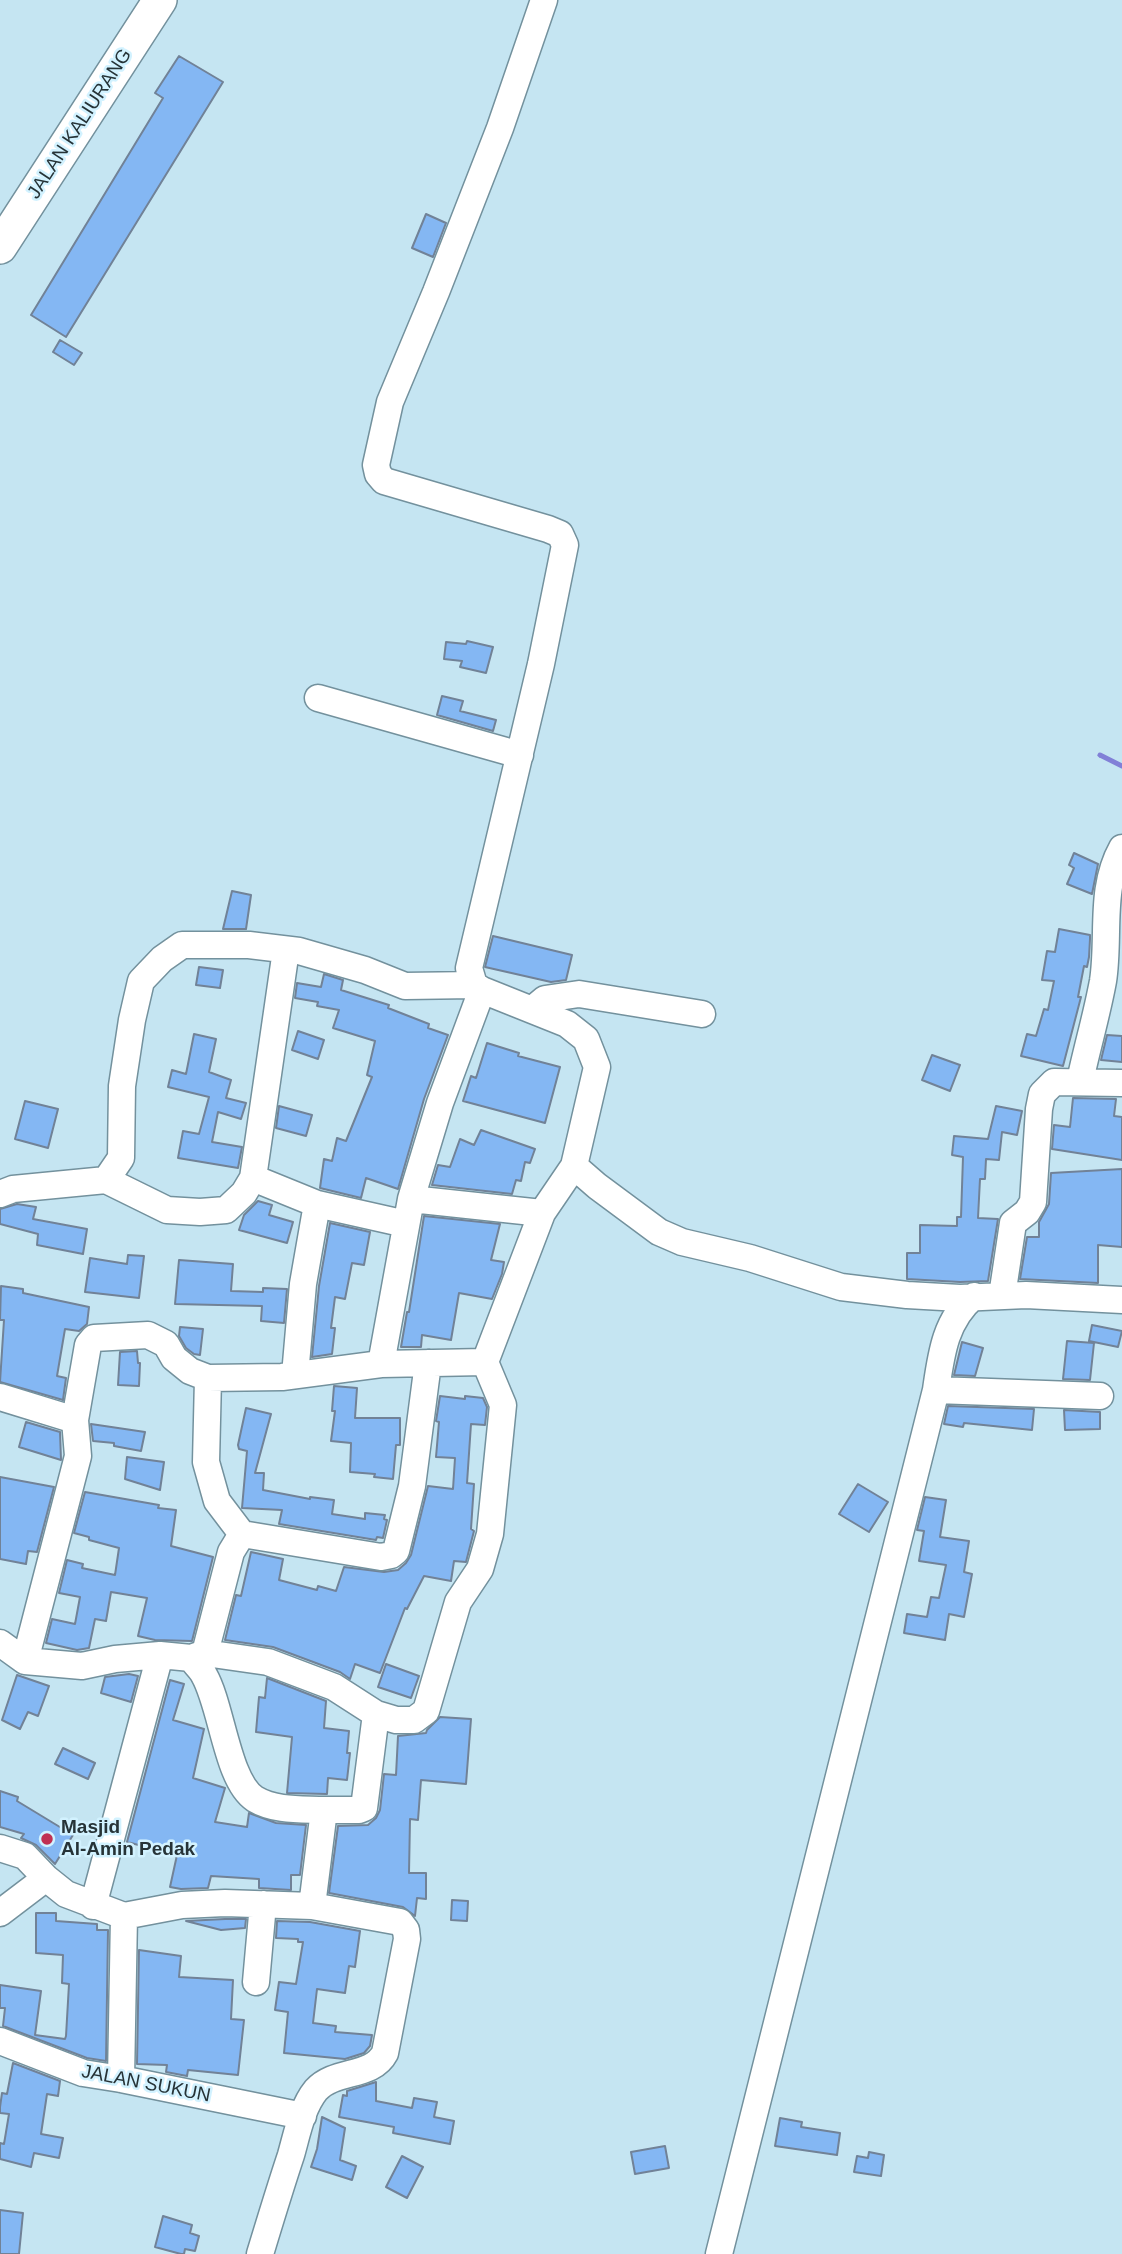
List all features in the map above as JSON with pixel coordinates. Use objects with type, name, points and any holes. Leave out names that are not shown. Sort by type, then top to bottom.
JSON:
[{"type":"main road","name":"JALAN KALIURANG","points":[[0,247],[160,0]]},
{"type":"street","points":[[381,1364],[409,1212],[440,1103],[478,988],[469,968],[520,755],[565,545],[560,534],[548,528],[384,481],[378,474],[376,465],[390,401],[500,128],[544,0]]},
{"type":"street","points":[[318,698],[520,755]]},
{"type":"street","points":[[1080,1081],[1103,979],[1108,885],[1114,863],[1122,848]]},
{"type":"street","points":[[0,1643],[25,1661],[82,1666],[115,1659],[160,1655],[268,1662],[334,1686],[376,1714],[396,1720],[414,1720],[426,1711],[458,1602],[480,1569],[490,1534],[503,1405],[485,1362],[542,1213],[574,1166],[597,1067],[586,1039],[567,1024],[478,988],[405,986],[365,970],[299,951],[249,945],[182,945],[162,959],[141,981],[122,1086],[121,1158],[106,1180]]},
{"type":"street","points":[[0,1194],[12,1189],[106,1180],[167,1210],[226,1210],[244,1193],[253,1178],[286,950]]},
{"type":"street","points":[[533,1009],[545,999],[579,995],[702,1014]]},
{"type":"street","points":[[1002,1296],[1013,1223],[1027,1212],[1033,1202],[1042,1094],[1054,1082],[1122,1083]]},
{"type":"street","points":[[574,1166],[659,1231],[682,1242],[750,1258],[841,1287],[907,1296],[1122,1300]]},
{"type":"street","points":[[253,1178],[317,1204],[409,1212],[542,1213]]},
{"type":"street","points":[[295,1375],[303,1284],[317,1204]]},
{"type":"street","points":[[719,2254],[936,1390],[941,1353],[954,1317],[974,1296]]},
{"type":"street","points":[[25,1661],[78,1456],[75,1420],[88,1345],[94,1338],[148,1335],[166,1343],[174,1358],[190,1371],[208,1378],[295,1375],[381,1364],[485,1362]]},
{"type":"street","points":[[208,1378],[206,1462],[217,1501],[242,1534],[381,1557],[396,1551],[412,1486],[428,1363]]},
{"type":"street","points":[[936,1390],[1100,1396]]},
{"type":"street","points":[[0,1397],[75,1420]]},
{"type":"street","points":[[242,1534],[231,1552],[198,1656],[240,1784],[255,1799],[277,1808],[364,1808],[376,1714]]},
{"type":"street","points":[[93,1906],[160,1655]]},
{"type":"street","points":[[312,1906],[324,1810]]},
{"type":"street","points":[[0,1848],[25,1856],[66,1894],[124,1916],[182,1905],[312,1906],[400,1922],[406,1930],[407,1939],[386,2053],[381,2062],[374,2066],[330,2080],[315,2092],[303,2116],[260,2254]]},
{"type":"street","points":[[0,1913],[46,1878]]},
{"type":"street","points":[[256,1982],[263,1904]]},
{"type":"street","points":[[121,2079],[124,1916]]},
{"type":"street","name":"JALAN SUKUN","points":[[1,2046],[83,2073],[303,2116]]},
{"type":"building","points":[[179,56],[223,82],[66,337],[31,315],[163,98],[155,93]]},
{"type":"building","points":[[426,214],[446,223],[433,257],[412,248]]},
{"type":"building","points":[[60,340],[82,353],[74,365],[53,352]]},
{"type":"building","points":[[467,641],[493,647],[486,673],[460,667],[462,661],[444,659],[446,642],[466,644]]},
{"type":"building","points":[[442,696],[463,701],[460,711],[496,720],[493,731],[437,715]]},
{"type":"building","points":[[1074,853],[1098,864],[1092,894],[1067,884],[1074,868],[1069,865]]},
{"type":"building","points":[[232,891],[251,895],[246,929],[223,929]]},
{"type":"building","points":[[1059,929],[1090,935],[1089,957],[1087,967],[1084,966],[1078,997],[1081,997],[1063,1066],[1021,1056],[1027,1034],[1036,1036],[1044,1009],[1048,1010],[1054,981],[1042,980],[1047,951],[1055,952]]},
{"type":"building","points":[[493,936],[572,955],[566,980],[551,982],[485,967]]},
{"type":"building","points":[[199,967],[223,970],[220,988],[196,985]]},
{"type":"building","points":[[324,974],[343,980],[341,990],[389,1005],[388,1008],[429,1024],[428,1028],[448,1035],[424,1099],[398,1189],[366,1178],[361,1198],[320,1188],[324,1159],[332,1161],[337,1138],[346,1141],[372,1077],[367,1075],[375,1041],[333,1028],[339,1010],[317,1006],[318,1002],[295,998],[297,983],[321,987]]},
{"type":"building","points":[[298,1031],[324,1040],[318,1059],[292,1050]]},
{"type":"building","points":[[194,1034],[216,1039],[209,1072],[231,1080],[226,1098],[246,1103],[241,1119],[218,1112],[212,1142],[242,1147],[238,1168],[178,1158],[183,1131],[199,1134],[209,1097],[168,1087],[172,1070],[186,1074]]},
{"type":"building","points":[[1107,1035],[1122,1036],[1122,1062],[1101,1060]]},
{"type":"building","points":[[487,1043],[519,1053],[518,1056],[560,1067],[545,1123],[463,1101],[471,1076],[476,1078]]},
{"type":"building","points":[[932,1055],[960,1065],[950,1091],[922,1080]]},
{"type":"building","points":[[1073,1098],[1116,1099],[1114,1116],[1122,1117],[1122,1160],[1052,1149],[1054,1125],[1070,1127]]},
{"type":"building","points":[[25,1101],[58,1109],[48,1148],[15,1139]]},
{"type":"building","points":[[279,1106],[312,1115],[306,1136],[276,1128]]},
{"type":"building","points":[[996,1106],[1022,1111],[1017,1135],[1002,1132],[999,1160],[986,1159],[985,1179],[980,1179],[978,1218],[998,1219],[988,1281],[907,1279],[907,1253],[920,1253],[920,1225],[957,1226],[957,1217],[961,1217],[963,1157],[952,1155],[954,1136],[988,1139]]},
{"type":"building","points":[[481,1130],[535,1149],[530,1163],[525,1162],[521,1181],[516,1180],[512,1194],[432,1185],[438,1165],[450,1167],[460,1139],[474,1145]]},
{"type":"building","points":[[1122,1169],[1122,1247],[1098,1245],[1098,1283],[1020,1279],[1027,1237],[1039,1237],[1039,1222],[1049,1204],[1051,1173]]},
{"type":"building","points":[[258,1201],[272,1205],[269,1215],[293,1222],[287,1243],[239,1230],[244,1215]]},
{"type":"building","points":[[17,1204],[36,1207],[33,1219],[87,1229],[83,1254],[37,1245],[38,1234],[0,1224],[0,1209]]},
{"type":"building","points":[[424,1216],[500,1224],[491,1260],[504,1262],[502,1274],[492,1299],[459,1293],[451,1340],[422,1335],[421,1347],[401,1347],[409,1312]]},
{"type":"building","points":[[330,1223],[370,1232],[364,1265],[352,1263],[345,1299],[335,1297],[331,1328],[335,1328],[332,1354],[312,1357],[319,1286]]},
{"type":"building","points":[[128,1255],[144,1256],[139,1298],[85,1292],[90,1258],[127,1264]]},
{"type":"building","points":[[179,1260],[233,1264],[231,1291],[263,1292],[263,1288],[287,1289],[284,1323],[261,1321],[262,1306],[175,1304]]},
{"type":"building","points":[[1,1286],[23,1289],[23,1293],[89,1307],[87,1324],[79,1331],[65,1329],[57,1376],[66,1378],[63,1400],[0,1382],[4,1320],[0,1320]]},
{"type":"building","points":[[1092,1325],[1122,1331],[1118,1347],[1089,1341]]},
{"type":"building","points":[[180,1327],[203,1329],[200,1355],[186,1348],[179,1336]]},
{"type":"building","points":[[1067,1341],[1094,1343],[1090,1380],[1063,1379]]},
{"type":"building","points":[[962,1342],[983,1348],[975,1376],[954,1375]]},
{"type":"building","points":[[137,1351],[140,1363],[139,1386],[118,1385],[120,1352]]},
{"type":"building","points":[[334,1386],[357,1388],[355,1418],[400,1418],[400,1445],[396,1445],[393,1479],[350,1472],[351,1443],[331,1441],[335,1411],[332,1411]]},
{"type":"building","points":[[440,1396],[483,1398],[487,1407],[485,1425],[471,1424],[467,1483],[474,1484],[471,1529],[474,1531],[466,1562],[454,1561],[451,1581],[424,1576],[407,1609],[405,1608],[380,1673],[355,1664],[350,1679],[340,1672],[273,1647],[225,1640],[236,1595],[241,1596],[251,1552],[283,1559],[279,1580],[317,1590],[318,1586],[336,1591],[344,1567],[384,1572],[398,1570],[406,1563],[411,1555],[428,1486],[453,1489],[455,1458],[436,1457],[439,1422],[436,1421]]},
{"type":"building","points":[[948,1406],[1034,1409],[1032,1430],[964,1423],[963,1427],[944,1424]]},
{"type":"building","points":[[246,1408],[271,1414],[255,1473],[264,1473],[263,1490],[310,1499],[334,1500],[332,1514],[365,1519],[365,1513],[385,1515],[384,1519],[387,1520],[383,1538],[377,1537],[376,1540],[279,1524],[282,1510],[242,1508],[247,1451],[239,1449],[238,1445]]},
{"type":"building","points":[[1064,1410],[1100,1412],[1100,1429],[1065,1430]]},
{"type":"building","points":[[26,1422],[60,1432],[61,1460],[19,1447]]},
{"type":"building","points":[[91,1424],[145,1432],[141,1451],[114,1446],[114,1443],[93,1441]]},
{"type":"building","points":[[127,1457],[164,1462],[160,1490],[125,1479]]},
{"type":"building","points":[[0,1477],[54,1487],[37,1552],[28,1551],[26,1564],[0,1559]]},
{"type":"building","points":[[858,1484],[888,1502],[869,1532],[839,1514]]},
{"type":"building","points":[[85,1492],[176,1510],[171,1546],[213,1557],[192,1641],[155,1640],[138,1636],[147,1598],[111,1592],[106,1621],[95,1619],[89,1648],[77,1650],[46,1643],[52,1619],[75,1624],[80,1597],[59,1593],[67,1560],[83,1564],[82,1568],[115,1575],[119,1548],[74,1533]]},
{"type":"building","points":[[925,1497],[946,1500],[940,1537],[969,1541],[964,1572],[972,1574],[964,1617],[949,1614],[945,1640],[904,1633],[907,1614],[927,1617],[931,1597],[939,1598],[946,1565],[919,1561],[924,1531],[917,1530]]},
{"type":"building","points":[[386,1664],[419,1676],[411,1698],[378,1687]]},
{"type":"building","points":[[129,1674],[138,1676],[131,1702],[101,1693],[105,1677]]},
{"type":"building","points":[[17,1675],[49,1686],[38,1716],[28,1712],[20,1729],[2,1720]]},
{"type":"building","points":[[267,1678],[326,1701],[324,1728],[349,1731],[347,1780],[328,1778],[327,1794],[287,1793],[292,1737],[256,1732],[259,1697],[265,1698]]},
{"type":"building","points":[[170,1680],[184,1684],[173,1720],[204,1729],[193,1778],[225,1788],[215,1822],[247,1827],[249,1813],[276,1823],[306,1825],[300,1875],[291,1875],[291,1890],[259,1888],[259,1879],[211,1876],[208,1888],[170,1887],[177,1855],[127,1842]]},
{"type":"building","points":[[440,1717],[471,1719],[466,1784],[421,1780],[418,1820],[410,1819],[409,1873],[426,1873],[426,1899],[417,1898],[415,1916],[403,1907],[329,1893],[338,1826],[368,1825],[376,1818],[380,1810],[384,1774],[396,1775],[398,1736],[426,1733]]},
{"type":"building","points":[[63,1748],[95,1763],[88,1779],[55,1764]]},
{"type":"building","points":[[0,1791],[18,1797],[17,1801],[73,1835],[55,1864],[36,1845],[21,1838],[24,1834],[0,1827]]},
{"type":"building","points":[[452,1900],[468,1901],[467,1921],[451,1920]]},
{"type":"building","points":[[36,1913],[56,1913],[56,1921],[97,1924],[97,1930],[108,1930],[106,2061],[87,2058],[3,2026],[5,2008],[0,2008],[0,1985],[41,1991],[35,2035],[65,2039],[66,2036],[69,1984],[62,1983],[63,1955],[36,1953]]},
{"type":"building","points":[[246,1919],[245,1928],[221,1930],[186,1921]]},
{"type":"building","points":[[277,1921],[310,1922],[360,1931],[355,1967],[349,1966],[345,1993],[317,1989],[313,2023],[336,2026],[335,2032],[372,2035],[370,2046],[364,2053],[345,2059],[284,2053],[288,2012],[275,2010],[279,1982],[296,1984],[303,1942],[298,1942],[298,1939],[276,1938]]},
{"type":"building","points":[[139,1950],[181,1956],[179,1977],[233,1980],[231,2019],[244,2020],[238,2075],[188,2070],[187,2076],[166,2072],[167,2065],[137,2064]]},
{"type":"building","points":[[13,2063],[60,2081],[58,2096],[47,2094],[41,2134],[63,2138],[59,2158],[34,2153],[31,2167],[0,2159],[0,2143],[4,2144],[9,2114],[0,2113],[0,2107],[2,2093],[7,2094]]},
{"type":"building","points":[[376,2082],[376,2101],[412,2108],[414,2098],[437,2102],[434,2117],[454,2121],[450,2144],[393,2133],[394,2127],[339,2117],[343,2095],[347,2096],[347,2091]]},
{"type":"building","points":[[322,2117],[345,2128],[340,2160],[356,2166],[352,2180],[311,2167]]},
{"type":"building","points":[[780,2118],[802,2122],[801,2127],[840,2133],[837,2155],[775,2146]]},
{"type":"building","points":[[665,2146],[669,2168],[635,2174],[631,2152]]},
{"type":"building","points":[[869,2152],[884,2155],[881,2176],[854,2172],[857,2156],[868,2158]]},
{"type":"building","points":[[402,2156],[423,2167],[407,2198],[386,2187]]},
{"type":"building","points":[[0,2210],[23,2213],[19,2254],[0,2254]]},
{"type":"building","points":[[163,2216],[192,2225],[190,2233],[199,2236],[195,2251],[185,2249],[184,2254],[181,2254],[155,2247]]},
{"type":"waterway","points":[[1100,755],[1122,766]]},
{"type":"place","name":"Masjid Al-Amin Pedak","points":[[47,1839]]}]
